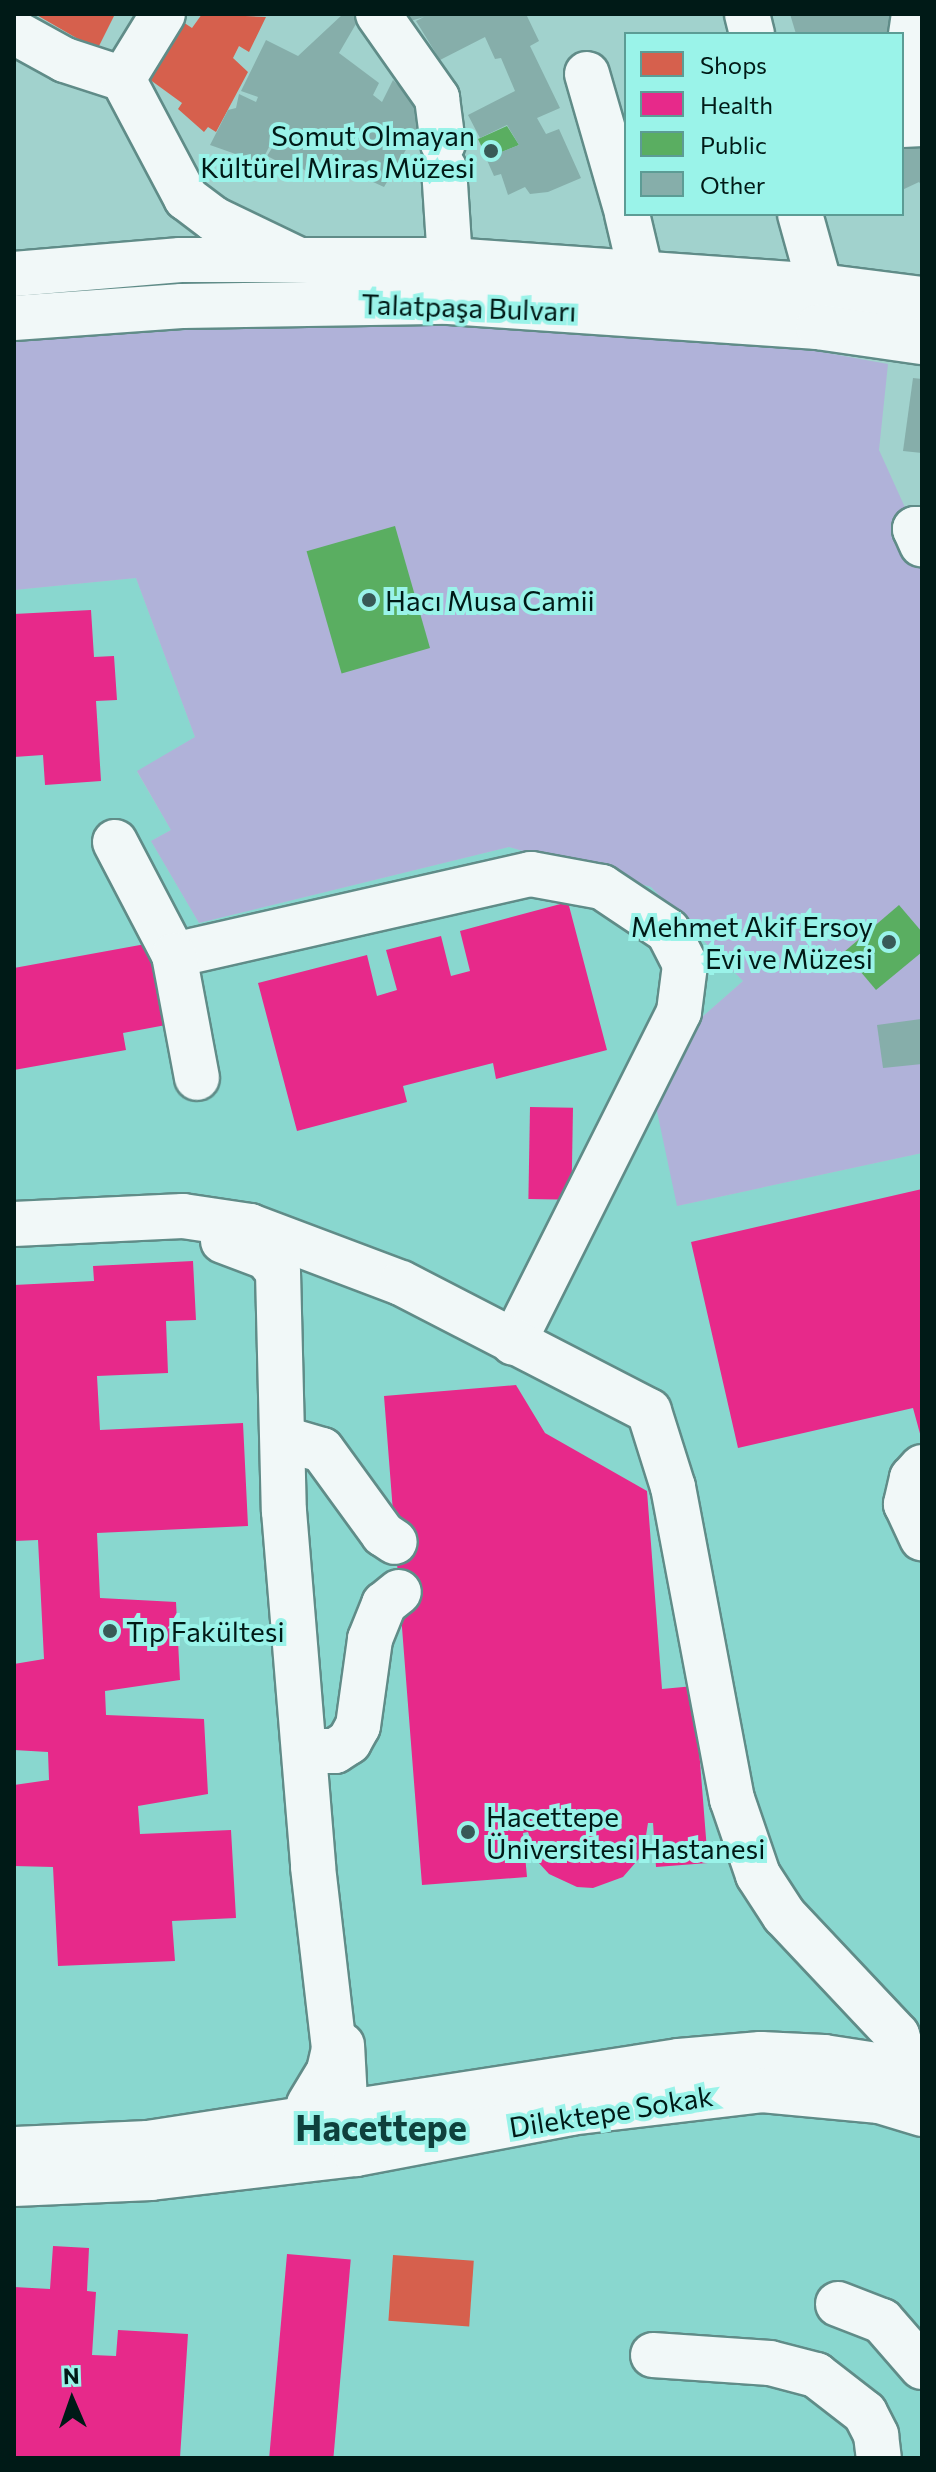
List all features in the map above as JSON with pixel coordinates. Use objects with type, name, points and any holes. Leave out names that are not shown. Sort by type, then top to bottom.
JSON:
[{"type":"street","points":[[123,79],[163,14]]},
{"type":"street","points":[[378,14],[437,98],[450,260]]},
{"type":"street","points":[[904,82],[914,14]]},
{"type":"street","points":[[14,32],[65,60],[123,79],[186,198],[214,219],[295,258]]},
{"type":"street","points":[[587,74],[624,205]]},
{"type":"street","points":[[627,216],[641,273]]},
{"type":"street","points":[[809,222],[820,286]]},
{"type":"street","name":"Talatpaşa Bulvarı","points":[[14,274],[180,260],[450,260],[820,286],[922,299]]},
{"type":"street","name":"Talatpaşa Bulvarı","points":[[14,318],[182,306],[449,302],[818,327],[922,342]]},
{"type":"street","points":[[115,842],[174,955],[197,1078]]},
{"type":"street","points":[[174,955],[531,874],[602,887],[668,931],[685,965],[679,1012],[513,1343]]},
{"type":"street","points":[[14,1224],[183,1216],[217,1219],[277,1236],[401,1283],[649,1411],[673,1487],[732,1799],[758,1875],[784,1915],[869,2002],[913,2059]]},
{"type":"street","points":[[14,1249],[207,1235],[266,1257],[278,1272],[284,1511],[313,1867],[334,2049],[329,2071],[340,2118]]},
{"type":"street","points":[[277,1236],[295,1309],[291,1441],[317,1751],[340,2118]]},
{"type":"street","points":[[291,1441],[322,1450],[383,1534],[395,1542]]},
{"type":"street","points":[[922,1467],[912,1478],[906,1504],[922,1538]]},
{"type":"street","points":[[317,1751],[335,1751],[349,1742],[358,1726],[370,1639],[384,1604],[399,1592]]},
{"type":"street","name":"Dilektepe Sokak","points":[[14,2149],[148,2143],[340,2118],[679,2061],[761,2054],[913,2059]]},
{"type":"street","name":"Dilektepe Sokak","points":[[14,2184],[151,2178],[340,2118],[570,2113],[762,2090],[879,2101],[922,2114]]},
{"type":"street","points":[[14,2205],[90,2205],[364,2176],[639,2123],[732,2113],[838,2114],[922,2132]]},
{"type":"street","points":[[14,2128],[69,2129],[340,2118]]},
{"type":"street","points":[[838,2304],[882,2321],[922,2367]]},
{"type":"street","points":[[653,2355],[770,2363],[816,2375],[865,2413],[876,2435],[879,2458]]},
{"type":"shaded area","points":[[449,325],[816,351],[888,364],[879,450],[922,545],[922,1153],[677,1206],[655,1102],[693,1025],[743,981],[651,887],[509,847],[199,923],[151,841],[171,830],[137,771],[195,737],[136,578],[14,590],[14,341],[186,330]]},
{"type":"shaded area","name":"Hacettepe Üniversitesi Hastanesi","points":[[136,578],[195,737],[137,772],[171,830],[151,841],[199,923],[509,847],[651,887],[743,981],[693,1025],[677,1206],[922,1153],[922,2458],[14,2458],[14,590]]},
{"type":"building: Shops","points":[[35,14],[115,14],[97,50]]},
{"type":"building: Shops","points":[[202,14],[266,17],[249,52],[239,46],[233,58],[248,72],[216,132],[208,127],[204,132],[178,109],[182,103],[149,79],[154,73],[147,66],[183,22],[192,28]]},
{"type":"building: Shops","points":[[393,2255],[474,2261],[469,2326],[388,2321]]},
{"type":"building: Health","points":[[91,610],[94,657],[114,656],[117,700],[96,701],[101,781],[45,785],[43,755],[14,757],[14,614]]},
{"type":"building: Health","points":[[568,902],[607,1050],[496,1079],[493,1063],[403,1086],[407,1102],[297,1131],[258,983],[367,955],[377,996],[397,990],[386,950],[441,936],[451,976],[470,971],[460,931]]},
{"type":"building: Health","points":[[151,943],[166,1025],[123,1033],[126,1050],[14,1070],[14,968]]},
{"type":"building: Health","points":[[530,1107],[573,1108],[571,1200],[528,1199]]},
{"type":"building: Health","points":[[922,1189],[922,1441],[913,1408],[738,1448],[691,1242]]},
{"type":"building: Health","name":"Tıp Fakültesi","points":[[193,1261],[196,1320],[166,1321],[168,1373],[97,1376],[100,1430],[243,1423],[248,1526],[97,1533],[100,1598],[176,1602],[180,1680],[105,1691],[106,1715],[204,1719],[208,1794],[138,1806],[140,1834],[231,1830],[236,1918],[172,1921],[175,1961],[58,1966],[53,1867],[14,1866],[14,1785],[49,1780],[48,1752],[14,1750],[14,1664],[44,1659],[38,1540],[14,1541],[14,1285],[94,1281],[93,1266]]},
{"type":"building: Health","points":[[516,1385],[545,1433],[647,1491],[662,1689],[694,1686],[708,1863],[656,1867],[653,1823],[648,1823],[643,1854],[623,1877],[593,1888],[577,1887],[549,1874],[538,1862],[528,1832],[523,1833],[527,1877],[422,1885],[384,1396]]},
{"type":"building: Health","points":[[53,2246],[89,2248],[87,2291],[96,2292],[92,2355],[116,2356],[118,2330],[188,2334],[180,2458],[14,2458],[14,2287],[50,2289]]},
{"type":"building: Health","points":[[287,2254],[351,2260],[333,2458],[269,2458]]},
{"type":"building: Public","points":[[507,126],[519,145],[487,158],[478,139]]},
{"type":"building: Public","name":"Hacı Musa Camii","points":[[395,526],[430,648],[342,673],[307,551]]},
{"type":"building: Public","name":"Mehmet Akif Ersoy Evi ve Müzesi","points":[[899,905],[922,932],[922,952],[876,990],[844,952]]},
{"type":"building: Other","points":[[343,14],[360,17],[339,53],[379,83],[373,95],[382,102],[393,80],[427,114],[384,187],[351,172],[348,177],[334,170],[331,175],[312,163],[306,171],[293,163],[291,168],[267,156],[279,137],[275,135],[261,163],[210,145],[228,110],[236,108],[239,94],[256,102],[258,97],[241,91],[266,40],[298,56]]},
{"type":"building: Other","points":[[387,14],[526,14],[539,41],[530,46],[560,108],[537,118],[546,134],[559,129],[581,178],[548,192],[530,194],[525,187],[508,195],[501,174],[494,176],[486,158],[519,145],[507,125],[480,138],[468,115],[515,91],[501,58],[495,59],[485,37],[440,60],[416,21],[424,17],[393,26]]},
{"type":"building: Other","points":[[790,14],[910,14],[908,33],[795,32]]},
{"type":"building: Other","points":[[922,128],[922,186],[919,182],[904,189],[904,138]]},
{"type":"building: Other","points":[[913,378],[922,379],[922,453],[903,451]]},
{"type":"building: Other","points":[[921,1019],[922,1064],[883,1068],[877,1025]]},
{"type":"place","name":"Somut Olmayan Kültürel Miras Müzesi","points":[[491,151]]},
{"type":"place","name":"Hacı Musa Camii","points":[[369,600]]},
{"type":"place","name":"Mehmet Akif Ersoy Evi ve Müzesi","points":[[889,942]]},
{"type":"place","name":"Tıp Fakültesi","points":[[110,1631]]},
{"type":"place","name":"Hacettepe Üniversitesi Hastanesi","points":[[468,1832]]},
{"type":"district","name":"Hacettepe","points":[[381,2127]]}]
